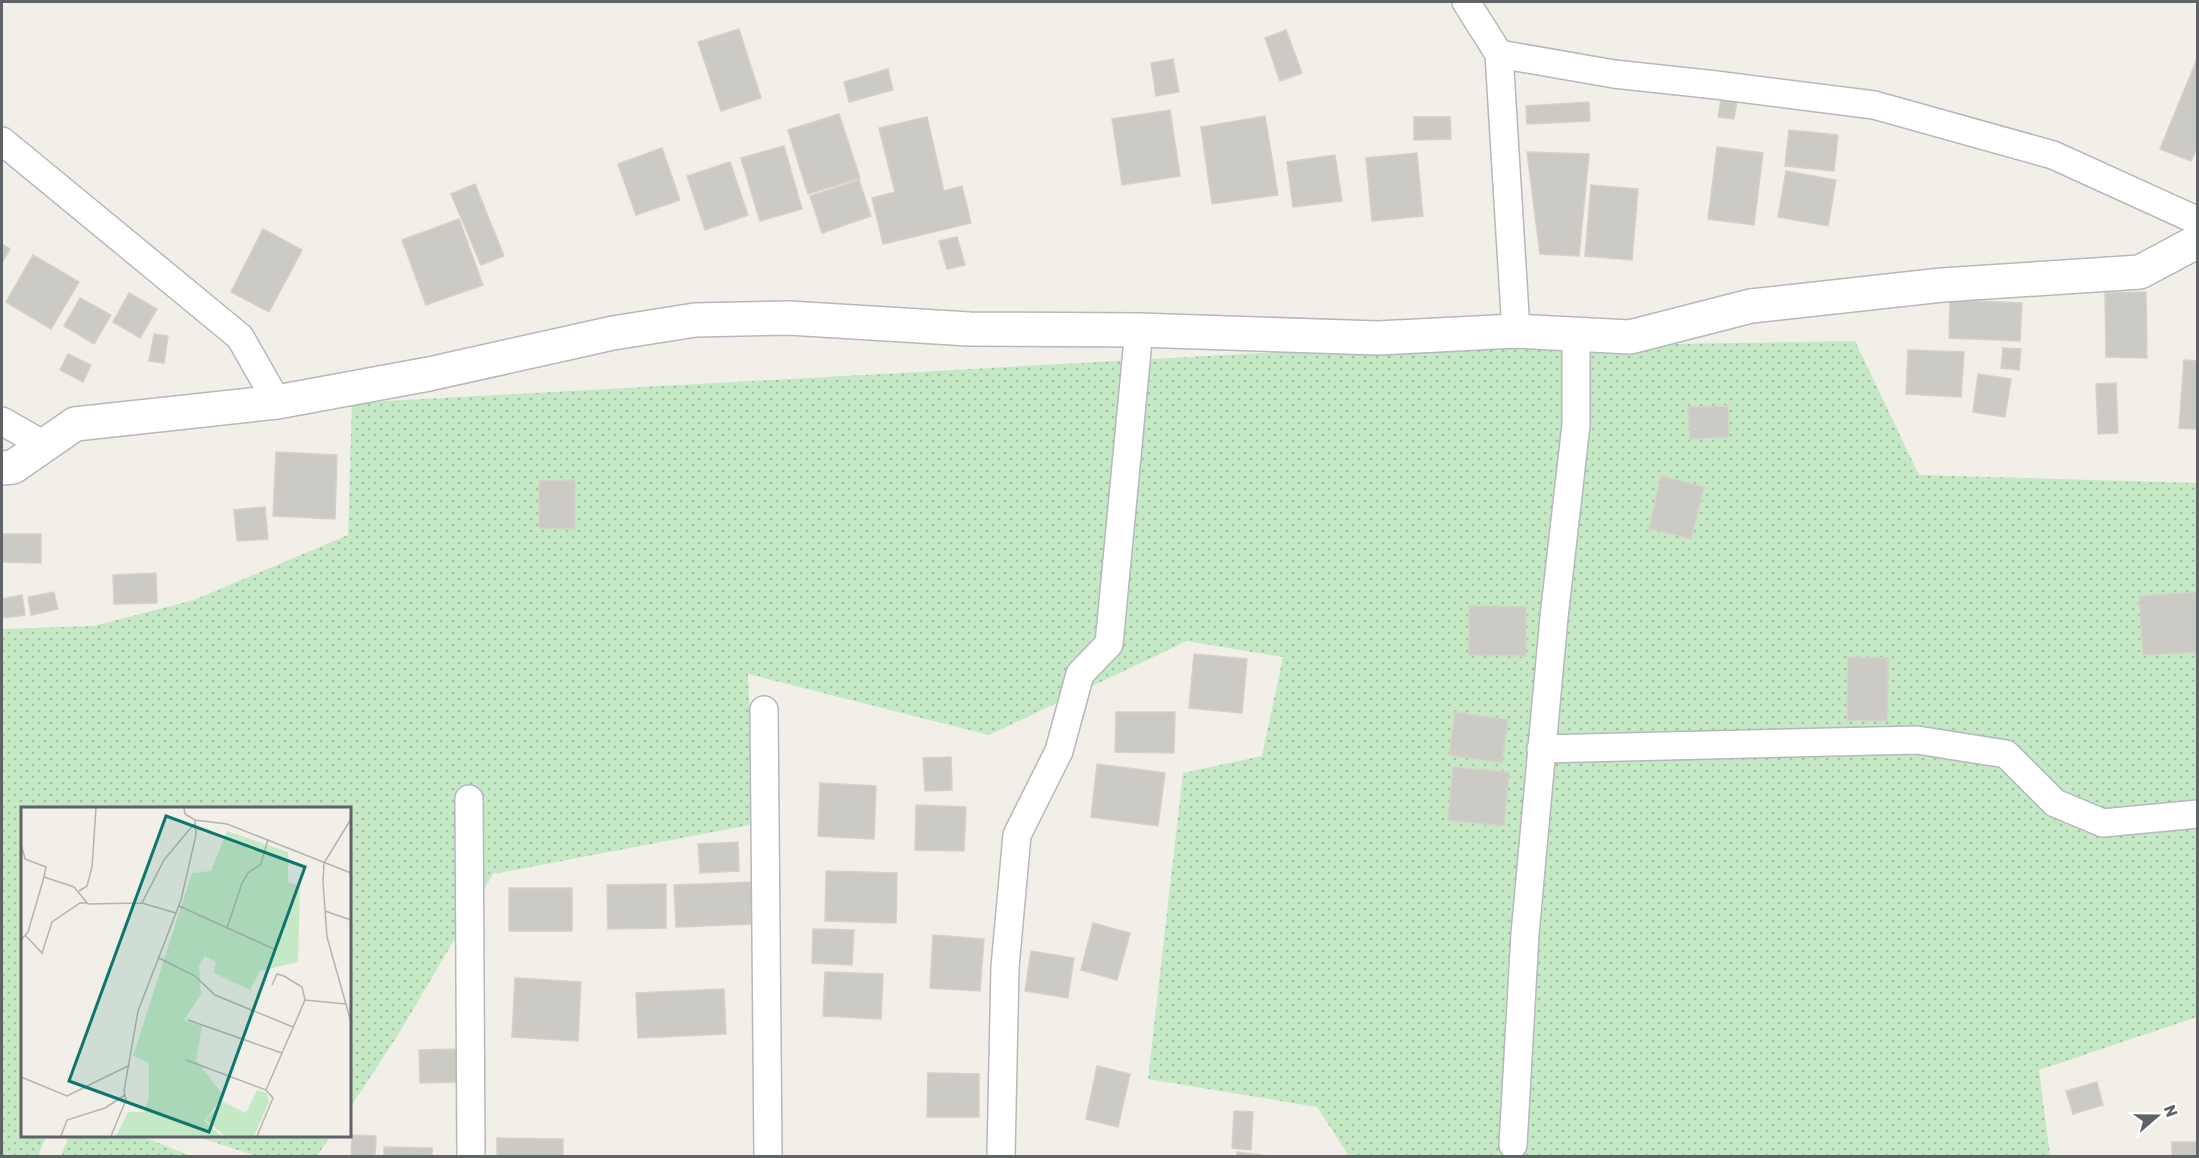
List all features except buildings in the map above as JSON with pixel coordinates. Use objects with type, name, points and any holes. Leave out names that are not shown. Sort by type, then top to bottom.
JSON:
[{"type":"street","points":[[1466,2],[1499,54],[1516,331]]},
{"type":"street","points":[[1499,54],[1614,74],[1716,84],[1874,105],[2053,155],[2198,221]]},
{"type":"street","points":[[2,141],[240,338],[278,402]]},
{"type":"street","points":[[2,468],[13,467],[75,424],[278,402],[429,374],[613,333],[695,320],[789,318],[969,329],[1139,330],[1378,338],[1516,331],[1630,337],[1751,306],[1942,285],[2140,272],[2198,241]]},
{"type":"street","points":[[1001,1156],[1005,967],[1017,835],[1059,751],[1080,674],[1109,644],[1139,330]]},
{"type":"street","points":[[1513,1145],[1525,934],[1541,749],[1576,425],[1576,334]]},
{"type":"street","points":[[2,422],[44,445]]},
{"type":"street","points":[[764,710],[768,1156]]},
{"type":"street","points":[[1541,749],[1917,740],[2006,754],[2055,803],[2103,823],[2198,814]]},
{"type":"street","points":[[469,799],[471,1156]]},
{"type":"green space","points":[[1855,341],[1919,475],[2197,483],[2197,1017],[2039,1070],[2050,1156],[1349,1156],[1317,1107],[1148,1079],[1183,773],[1262,756],[1283,657],[1187,641],[989,735],[748,674],[755,824],[493,874],[401,1030],[351,1106],[351,807],[21,807],[21,1137],[46,1137],[38,1156],[2,1156],[2,629],[94,626],[194,600],[348,535],[352,403],[1316,350]]},
{"type":"green space","points":[[69,1137],[144,1137],[191,1156],[61,1156]]},
{"type":"green space","points":[[198,1137],[330,1137],[317,1156],[256,1156]]}]
